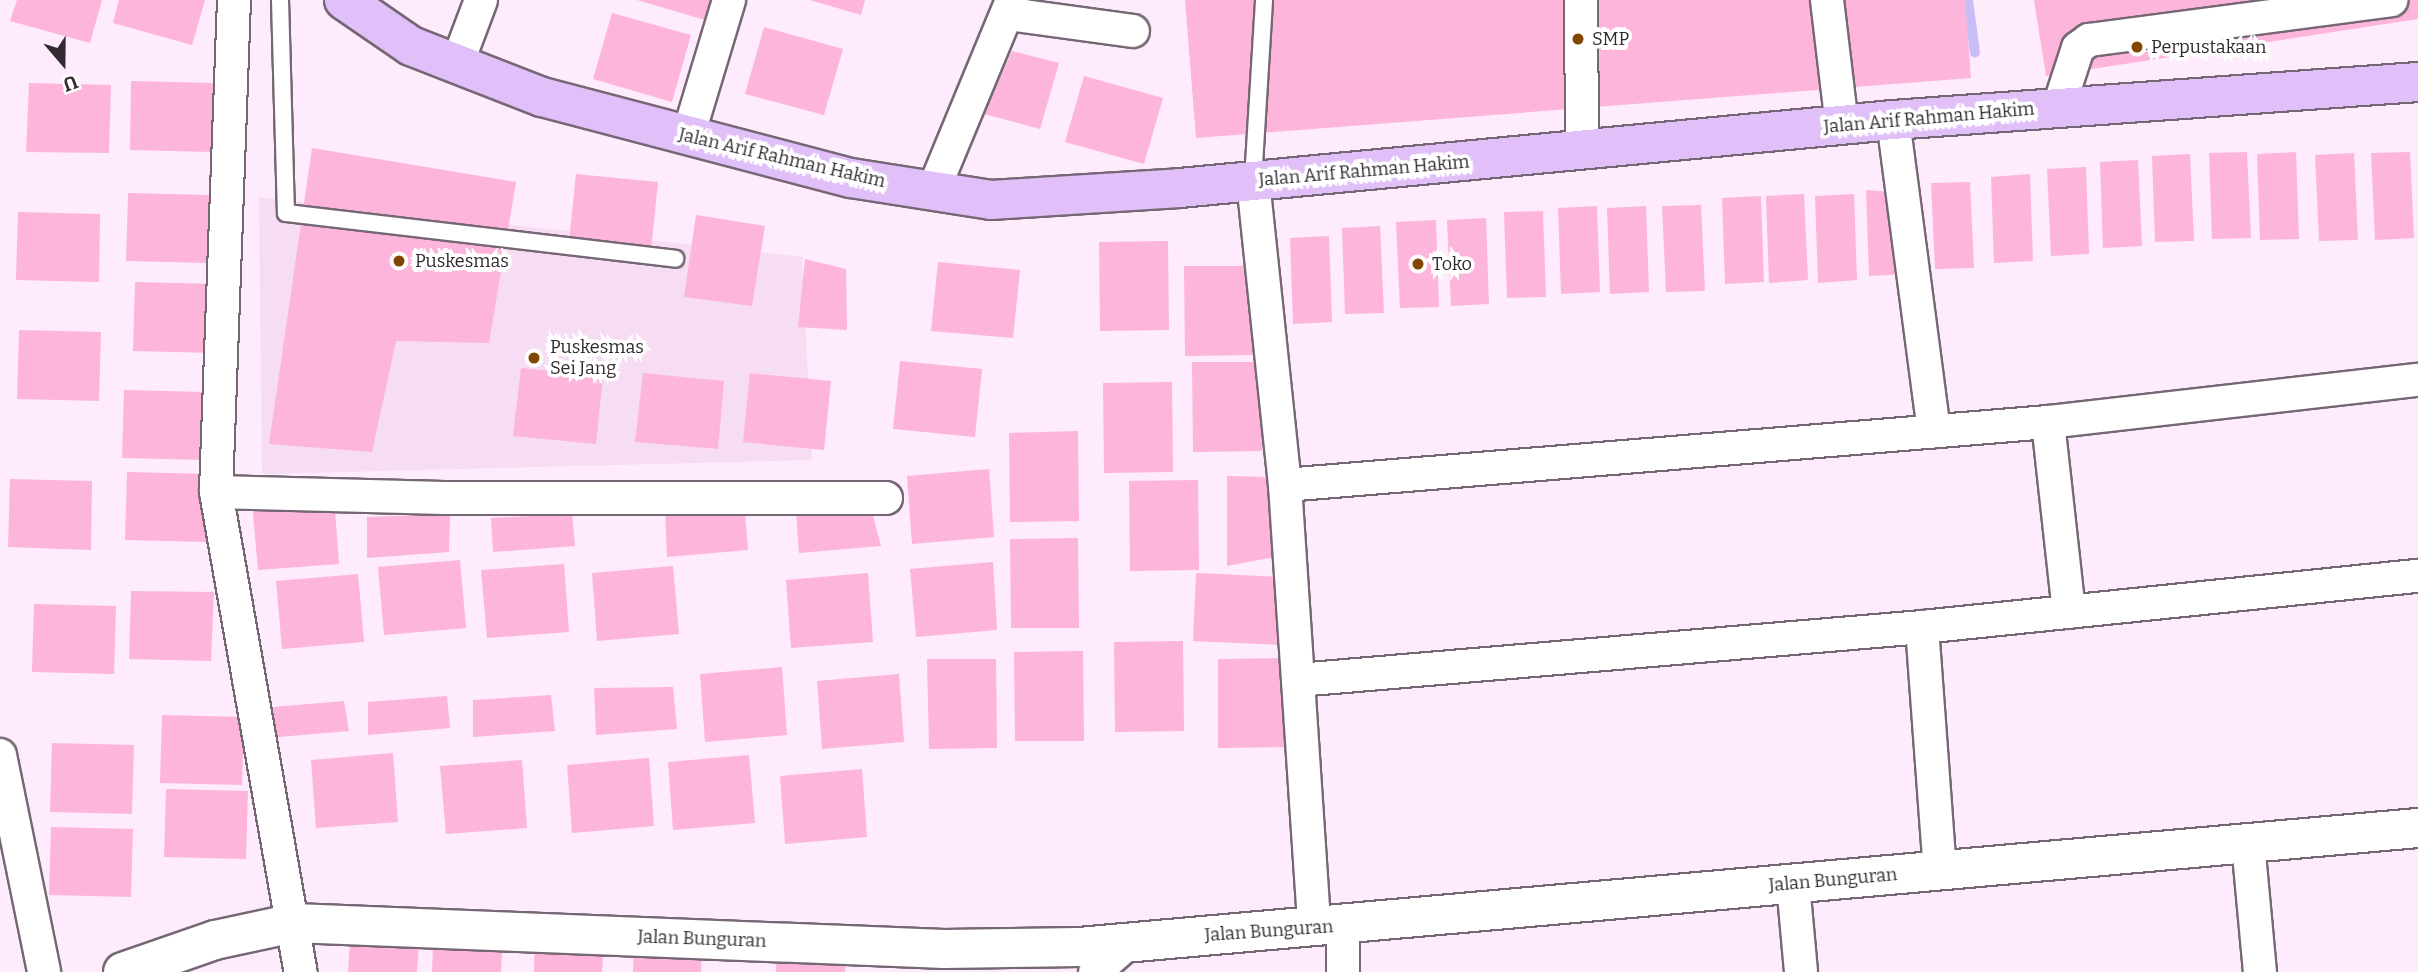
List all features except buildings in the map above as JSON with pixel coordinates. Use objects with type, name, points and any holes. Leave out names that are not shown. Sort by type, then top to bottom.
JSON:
[{"type":"main road","name":"Jalan Arif Rahman Hakim","points":[[344,0],[411,46],[542,97],[851,178],[991,200],[1253,181],[2059,106],[2418,82]]},
{"type":"street","points":[[234,0],[216,492],[301,972]]},
{"type":"street","points":[[457,64],[481,0]]},
{"type":"street","points":[[688,136],[730,0]]},
{"type":"street","points":[[1581,0],[1582,151]]},
{"type":"street","points":[[1827,0],[1842,125]]},
{"type":"street","points":[[2059,106],[2078,48],[2089,40],[2391,0]]},
{"type":"street","points":[[933,191],[1011,7],[1133,31]]},
{"type":"street","points":[[1893,120],[1934,431]]},
{"type":"street","points":[[1253,181],[1284,485],[1298,680],[1328,926],[1343,972]]},
{"type":"street","points":[[1284,485],[2048,422],[2418,380]]},
{"type":"street","points":[[2048,422],[2070,612]]},
{"type":"street","points":[[216,492],[444,498],[886,498]]},
{"type":"street","points":[[1298,680],[1922,627],[2418,576]]},
{"type":"street","points":[[1922,627],[1940,870]]},
{"type":"street","points":[[0,755],[44,972]]},
{"type":"street","name":"Jalan Bunguran","points":[[123,972],[215,940],[294,923],[944,948],[1128,943],[2418,828]]},
{"type":"street","points":[[2248,843],[2260,972]]},
{"type":"street","points":[[1793,884],[1801,972]]},
{"type":"street","points":[[1095,972],[1128,943]]},
{"type":"lane","points":[[280,0],[286,213],[676,259]]},
{"type":"lane","points":[[1253,181],[1264,0]]},
{"type":"shaded area","name":"Puskesmas Sei Jang","points":[[259,197],[802,257],[812,460],[262,474]]},
{"type":"waterway","points":[[1968,0],[1975,53]]},
{"type":"place","name":"SMP","points":[[1578,39]]},
{"type":"place","name":"Perpustakaan","points":[[2137,47]]},
{"type":"place","name":"Puskesmas","points":[[399,261]]},
{"type":"place","name":"Toko","points":[[1418,264]]},
{"type":"place","name":"Puskesmas Sei Jang","points":[[534,358]]}]
